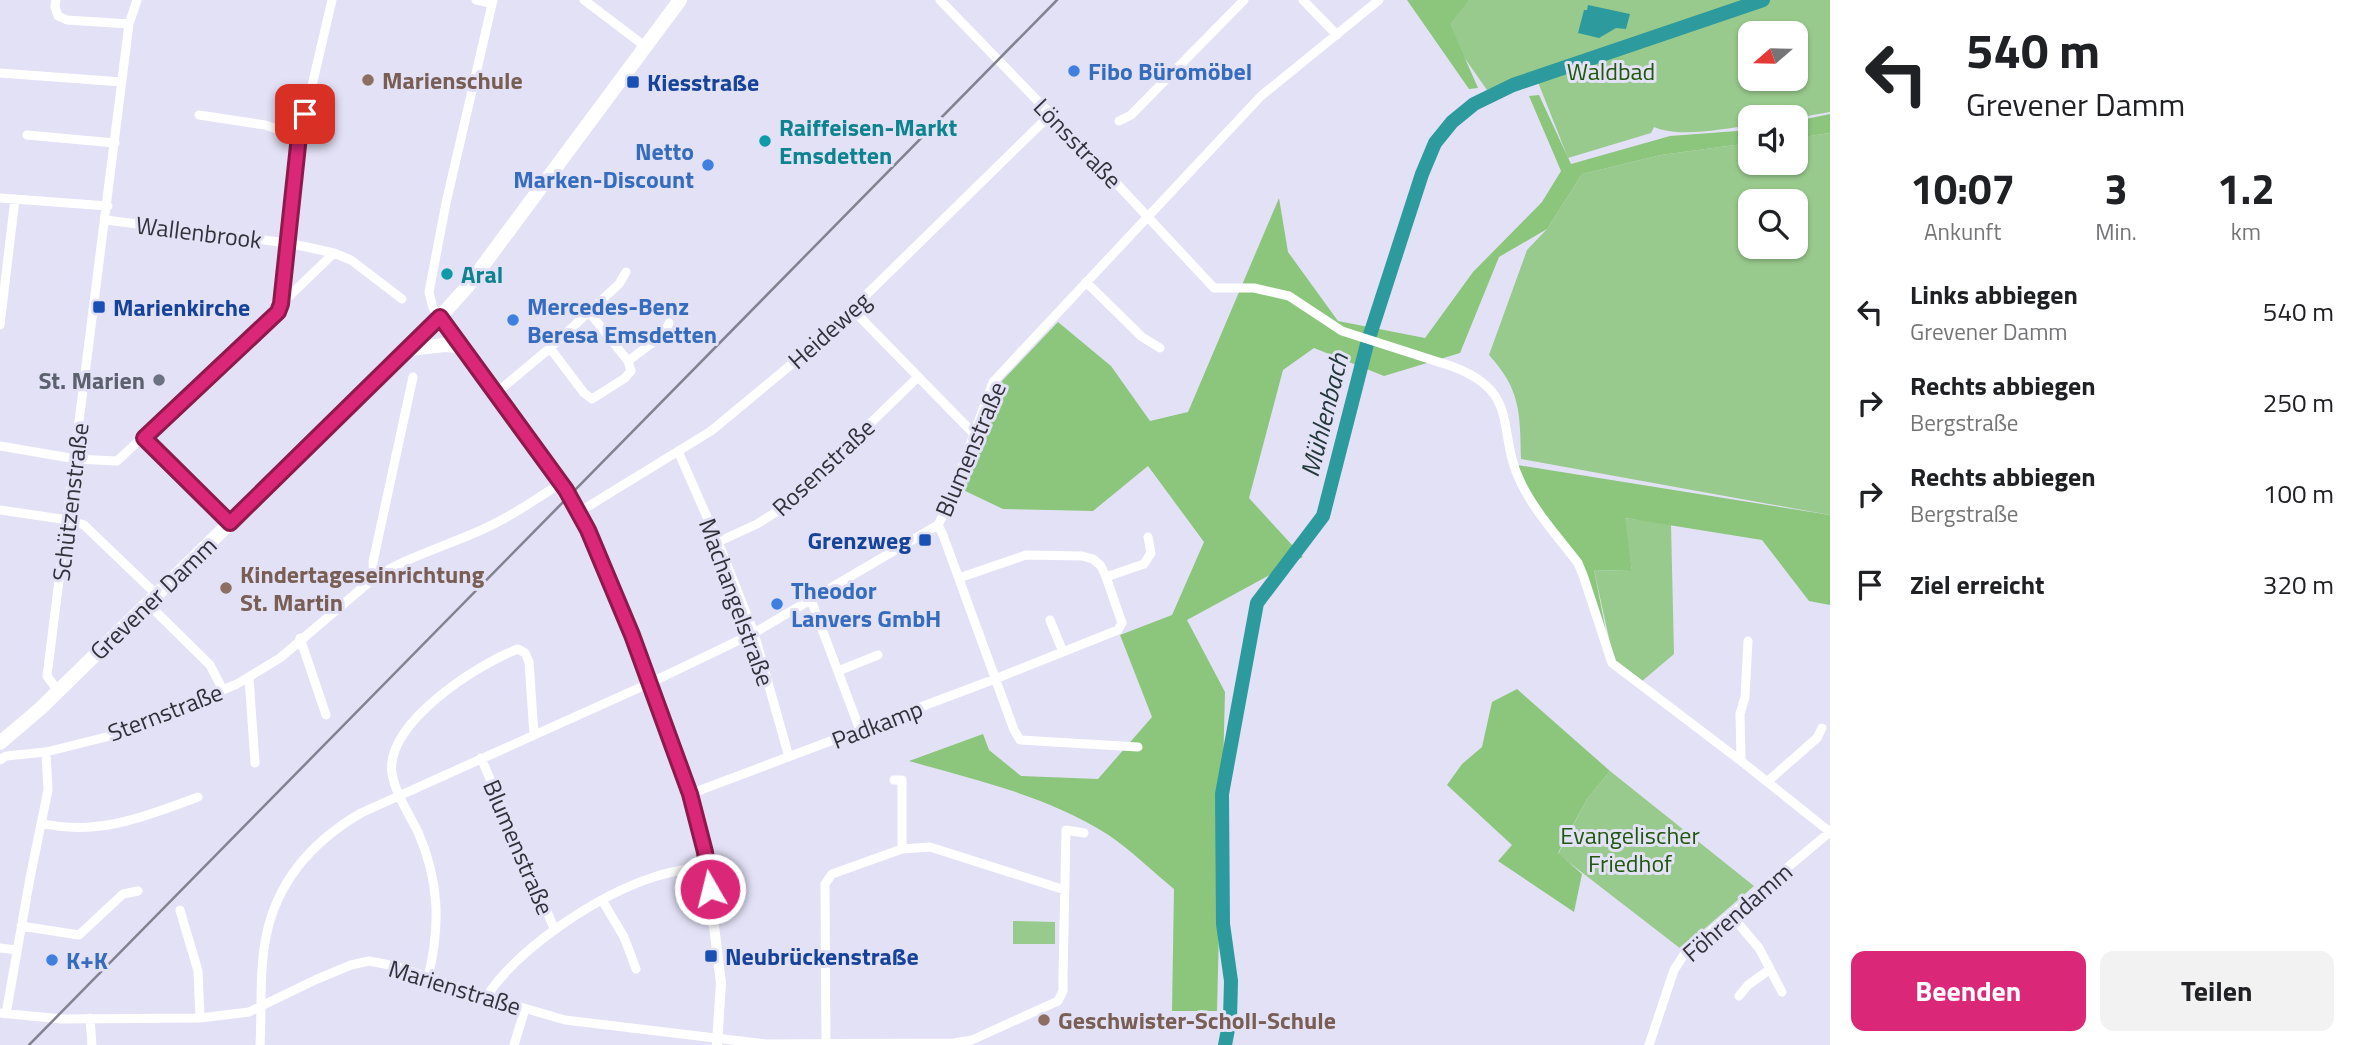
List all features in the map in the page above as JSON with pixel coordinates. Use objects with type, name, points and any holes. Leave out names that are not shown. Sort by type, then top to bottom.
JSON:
[{"type":"main road","name":"Grevener Damm","points":[[0,743],[58,691],[440,317],[467,287],[680,0]]},
{"type":"main road","points":[[410,349],[460,346]]},
{"type":"street","points":[[56,0],[58,16],[66,20],[129,24]]},
{"type":"street","name":"Schützenstraße","points":[[58,691],[47,676],[129,24],[137,0]]},
{"type":"street","points":[[0,446],[76,459],[117,461],[278,312],[299,136],[332,0]]},
{"type":"street","points":[[476,0],[492,2],[446,203],[429,292],[433,308],[561,483],[579,512],[616,594],[690,794],[707,865],[720,984],[717,1042]]},
{"type":"street","points":[[584,0],[646,47]]},
{"type":"street","name":"Lönsstraße","points":[[940,0],[1214,288],[1254,288],[1289,296],[1342,331],[1469,372],[1481,381],[1495,395],[1504,413],[1517,475],[1522,486],[1578,563],[1612,663],[1741,761]]},
{"type":"street","points":[[1119,121],[1131,115],[1244,0]]},
{"type":"street","points":[[1303,0],[1337,35]]},
{"type":"street","name":"Blumenstraße","points":[[554,928],[481,758],[650,683],[754,633],[938,525],[948,505],[993,382],[1261,96],[1379,0]]},
{"type":"street","points":[[0,73],[122,82]]},
{"type":"street","name":"Heideweg","points":[[579,512],[711,431],[816,344],[1051,114]]},
{"type":"street","points":[[199,115],[265,125],[299,136]]},
{"type":"street","points":[[27,135],[115,143]]},
{"type":"street","name":"Wallenbrook","points":[[0,198],[108,206]]},
{"type":"street","points":[[0,325],[15,199]]},
{"type":"street","name":"Wallenbrook","points":[[106,220],[288,243],[334,253],[351,260],[401,299]]},
{"type":"street","points":[[281,304],[334,253]]},
{"type":"street","points":[[495,394],[589,312],[619,284],[626,272]]},
{"type":"street","points":[[1086,282],[1142,337],[1160,348]]},
{"type":"street","points":[[853,310],[974,434]]},
{"type":"street","points":[[550,348],[583,393],[592,399],[625,378],[631,370],[628,361],[589,312]]},
{"type":"street","points":[[628,361],[664,334],[669,323]]},
{"type":"street","points":[[373,578],[373,562],[413,377]]},
{"type":"street","name":"Rosenstraße","points":[[718,542],[757,524],[784,506],[918,377]]},
{"type":"street","points":[[144,438],[230,523]]},
{"type":"street","name":"Machangelstraße","points":[[678,451],[754,633],[789,757]]},
{"type":"street","name":"Sternstraße","points":[[0,760],[6,756],[46,751],[110,736],[249,678],[280,658],[300,638],[390,567],[474,533],[510,515],[561,483]]},
{"type":"street","points":[[0,510],[68,520],[84,525],[210,665],[223,690]]},
{"type":"street","points":[[938,525],[1020,740],[1138,747]]},
{"type":"street","points":[[959,578],[1026,555],[1082,556],[1093,559],[1101,566],[1106,577],[1144,564],[1152,553],[1148,537]]},
{"type":"street","name":"Padkamp","points":[[690,794],[1118,630],[1122,623],[1121,616],[1106,577]]},
{"type":"street","points":[[811,600],[860,730]]},
{"type":"street","points":[[1050,620],[1063,652]]},
{"type":"street","points":[[300,638],[326,715]]},
{"type":"street","points":[[1748,641],[1745,697],[1740,714],[1741,761],[1828,837]]},
{"type":"street","points":[[428,977],[435,950],[435,881],[429,856],[393,775],[392,760],[405,733],[423,711],[450,687],[482,665],[518,649],[526,653],[529,662],[534,735]]},
{"type":"street","points":[[838,670],[878,655]]},
{"type":"street","points":[[249,678],[255,763]]},
{"type":"street","points":[[1767,782],[1817,738],[1822,728]]},
{"type":"street","points":[[3,1013],[48,790],[46,751]]},
{"type":"street","points":[[260,1045],[265,939],[283,886],[325,837],[361,813],[481,758]]},
{"type":"street","points":[[894,780],[902,780],[902,849]]},
{"type":"street","points":[[41,823],[64,827],[107,827],[125,824],[198,797]]},
{"type":"street","points":[[1065,890],[930,847],[902,849],[832,874],[825,884],[826,1044],[954,1043],[972,1040],[1058,1001],[1063,991],[1063,977],[1065,890],[1066,830],[1084,833]]},
{"type":"street","name":"Föhrendamm","points":[[1649,1045],[1674,970],[1685,953],[1828,837]]},
{"type":"street","points":[[486,997],[494,984],[554,928],[635,884],[657,876],[707,865]]},
{"type":"street","points":[[21,926],[79,935],[123,894],[138,891]]},
{"type":"street","points":[[602,900],[624,937],[636,969]]},
{"type":"street","points":[[180,910],[198,971],[200,1018]]},
{"type":"street","points":[[1731,915],[1759,948],[1782,992]]},
{"type":"street","points":[[0,948],[17,950]]},
{"type":"street","name":"Marienstraße","points":[[3,1013],[62,1019],[200,1018],[249,1012],[305,984],[351,965],[369,961],[395,966],[565,1020],[717,1042],[826,1044]]},
{"type":"street","points":[[1739,996],[1748,985],[1769,970]]},
{"type":"street","points":[[514,1045],[524,1009]]},
{"type":"street","points":[[90,1018],[92,1045]]},
{"type":"green space","name":"Waldbad","points":[[1440,0],[1830,0],[1830,112],[1808,116],[1808,105],[1738,105],[1738,127],[1701,132],[1675,132],[1654,127],[1651,133],[1568,158],[1534,72],[1487,90],[1445,30]]},
{"type":"green space","points":[[1830,133],[1830,515],[1521,459],[1517,403],[1500,368],[1489,355],[1527,250],[1547,229],[1582,174],[1661,155],[1738,145],[1738,175],[1808,175],[1808,136]]},
{"type":"green space","points":[[1624,518],[1671,524],[1674,654],[1641,682],[1614,661],[1594,570],[1632,571]]},
{"type":"green space","name":"Evangelischer Friedhof","points":[[1610,771],[1754,886],[1681,949],[1558,854],[1587,799]]},
{"type":"green space","points":[[1013,921],[1055,922],[1055,944],[1013,944]]},
{"type":"shaded area","points":[[1407,0],[1469,0],[1450,24],[1478,88],[1469,89]]},
{"type":"shaded area","points":[[1588,5],[1630,14],[1626,29],[1616,28],[1599,38],[1578,33]]},
{"type":"shaded area","points":[[1539,95],[1571,164],[1670,136],[1738,131],[1738,145],[1661,155],[1582,174],[1547,229],[1499,257],[1460,353],[1384,376],[1314,348],[1283,370],[1249,498],[1303,557],[1187,620],[1225,692],[1217,1011],[1172,1011],[1174,889],[1116,840],[1060,809],[1011,790],[909,761],[983,734],[989,750],[1021,776],[1098,779],[1152,717],[1120,635],[1172,615],[1204,542],[1148,466],[1093,511],[1003,509],[961,489],[1002,381],[1058,322],[1111,366],[1150,421],[1188,412],[1279,198],[1288,252],[1338,321],[1425,338],[1473,272],[1542,202],[1561,171],[1529,96]]},
{"type":"shaded area","points":[[1830,114],[1830,133],[1808,136],[1808,119]]},
{"type":"shaded area","points":[[1517,465],[1830,515],[1830,605],[1809,601],[1762,540],[1625,518],[1632,571],[1594,570],[1609,647],[1585,575],[1524,486]]},
{"type":"shaded area","points":[[1517,689],[1610,771],[1587,799],[1558,853],[1582,874],[1574,912],[1498,861],[1512,845],[1447,785],[1462,764],[1482,747],[1492,702]]},
{"type":"waterway","name":"Mühlenbach","points":[[1225,1045],[1230,1019],[1231,981],[1223,924],[1222,794],[1257,603],[1323,516],[1367,344],[1422,174],[1435,143],[1452,122],[1474,104],[1513,85],[1763,0]]},
{"type":"railway","points":[[29,1045],[1057,0]]},
{"type":"place","name":"Fibo Büromöbel","points":[[1074,71]]},
{"type":"place","name":"Marienschule","points":[[368,80]]},
{"type":"place","name":"Kiesstraße","points":[[633,82]]},
{"type":"place","name":"Raiffeisen-Markt Emsdetten","points":[[765,141]]},
{"type":"place","name":"Netto Marken-Discount","points":[[708,165]]},
{"type":"place","name":"Aral","points":[[447,274]]},
{"type":"place","name":"Marienkirche","points":[[99,307]]},
{"type":"place","name":"Mercedes-Benz Beresa Emsdetten","points":[[513,320]]},
{"type":"place","name":"St. Marien","points":[[159,380]]},
{"type":"place","name":"Grenzweg","points":[[925,540]]},
{"type":"place","name":"Kindertageseinrichtung St. Martin","points":[[226,588]]},
{"type":"place","name":"Theodor Lanvers GmbH","points":[[777,604]]},
{"type":"place","name":"Neubrückenstraße","points":[[711,956]]},
{"type":"place","name":"K+K","points":[[52,960]]},
{"type":"place","name":"Geschwister-Scholl-Schule","points":[[1044,1020]]},
{"type":"route","points":[[305,114],[299,136],[278,312],[144,438],[230,523],[440,317],[566,490],[588,530],[632,635],[690,794],[705,852],[710,889]]}]
